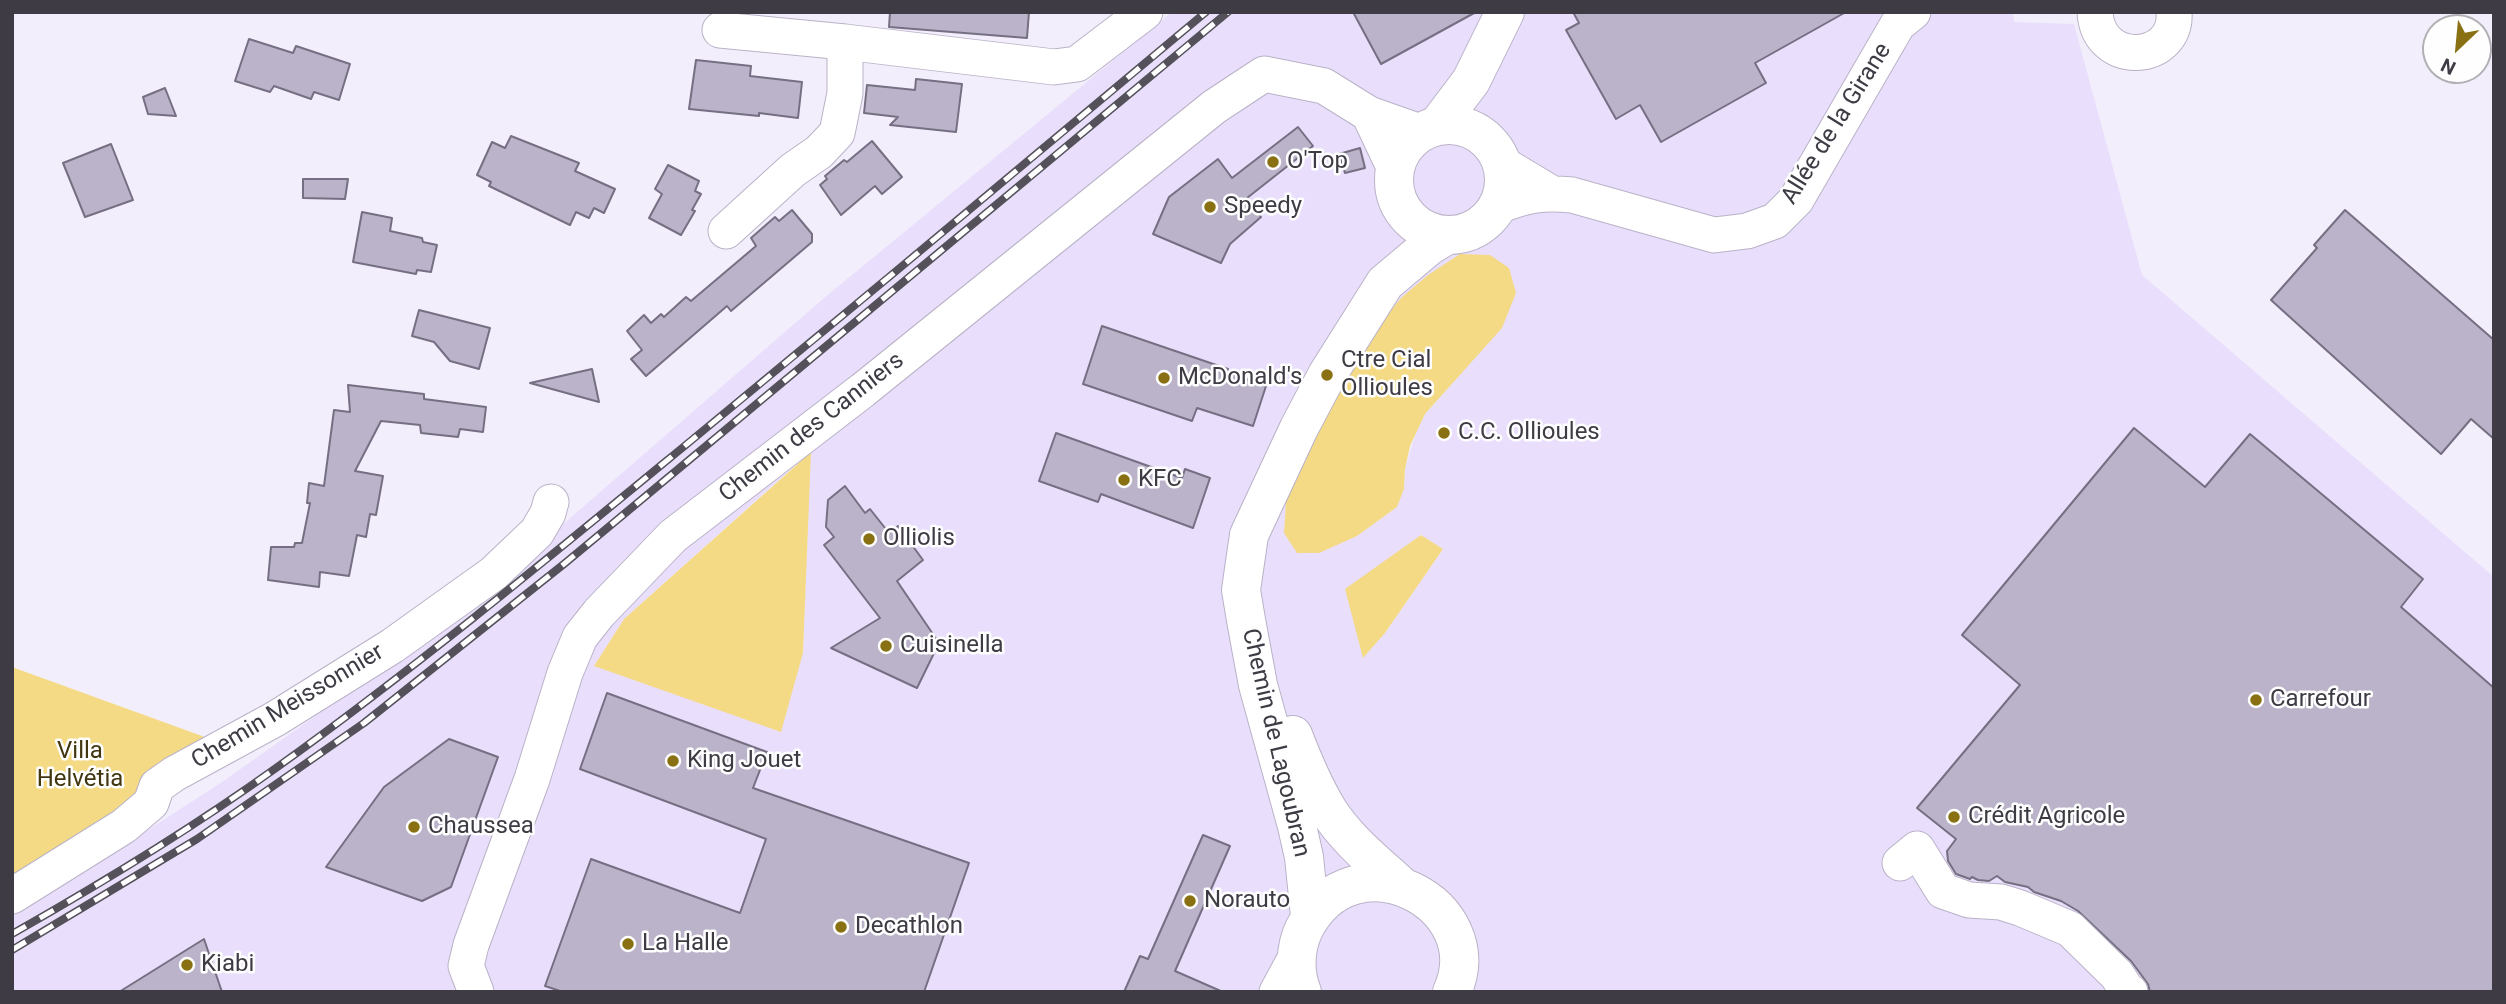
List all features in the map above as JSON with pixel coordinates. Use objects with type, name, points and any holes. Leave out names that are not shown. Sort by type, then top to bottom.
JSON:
[{"type":"main road","points":[[1471,81],[1503,186],[1496,207],[1478,226],[1447,235],[1432,232],[1418,225],[1406,214],[1396,185],[1404,148],[1429,129],[1471,81],[1505,12]]},
{"type":"main road","points":[[1429,129],[1453,125],[1468,128],[1492,149]]},
{"type":"main road","name":"Chemin de Lagoubran","points":[[1311,916],[1304,857],[1258,685],[1241,590],[1249,535],[1299,428],[1327,375],[1385,283],[1396,241],[1396,185]]},
{"type":"main road","name":"Chemin de Lagoubran","points":[[1385,283],[1429,246],[1447,235]]},
{"type":"main road","name":"Chemin de Lagoubran","points":[[1270,491],[1266,605],[1269,643],[1277,684],[1292,732],[1311,779],[1329,812],[1353,841],[1400,885],[1424,897],[1447,922],[1458,953],[1458,970],[1452,992]]},
{"type":"main road","points":[[1299,974],[1301,936],[1311,916],[1324,901],[1350,887],[1380,882],[1400,885]]},
{"type":"street","points":[[720,30],[1054,67],[1077,64],[1145,12]]},
{"type":"street","name":"Allée de la Girane","points":[[1496,207],[1521,196],[1551,193],[1572,195],[1714,235],[1747,231],[1774,221],[1796,200],[1898,24],[1913,12]]},
{"type":"street","points":[[2095,12],[2098,29],[2105,40],[2128,53],[2154,49],[2164,41],[2171,30],[2174,12]]},
{"type":"street","points":[[726,231],[793,170],[819,152],[837,133],[845,93],[845,42]]},
{"type":"street","name":"Chemin des Canniers","points":[[476,992],[466,966],[471,945],[532,779],[565,673],[580,637],[599,613],[673,536],[863,390],[1214,107],[1264,74],[1324,86],[1369,114],[1429,129]]},
{"type":"street","points":[[1369,114],[1396,185]]},
{"type":"street","name":"Allée de la Girane","points":[[1492,149],[1551,193]]},
{"type":"street","name":"Chemin Meissonnier","points":[[12,895],[124,826],[151,803],[156,786],[275,719],[392,646],[494,573],[537,532],[551,502]]},
{"type":"street","points":[[1900,863],[1917,849],[1943,891],[1969,900],[2001,902],[2070,929],[2118,975],[2130,992]]},
{"type":"street","points":[[1277,992],[1299,974]]},
{"type":"shaded area","points":[[1172,12],[2013,12],[2014,22],[2074,24],[2142,275],[2494,577],[2494,992],[12,992],[12,913],[86,870],[222,782],[355,688],[494,584],[824,298]],"holes":[[[1508,267],[1450,386],[1425,414],[1416,432],[1405,469],[1404,489],[1397,507],[1357,536],[1341,543]],[[810,452],[803,653],[594,666],[624,619]],[[1421,535],[1443,549],[1385,633],[1363,657]]]},
{"type":"green space","points":[[1460,254],[1490,255],[1509,268],[1516,293],[1502,328],[1425,414],[1410,446],[1404,489],[1397,507],[1357,536],[1319,553],[1297,553],[1284,533],[1286,502],[1301,460],[1373,331],[1402,297],[1428,275]]},
{"type":"green space","points":[[811,452],[803,653],[781,732],[594,666],[624,619]]},
{"type":"green space","points":[[1421,535],[1443,549],[1385,633],[1363,658],[1345,589]]},
{"type":"green space","name":"Villa Helvétia","points":[[12,667],[213,740],[143,807],[12,890]]},
{"type":"building","points":[[890,12],[1029,12],[1027,38],[889,27]]},
{"type":"building","points":[[1353,12],[1476,12],[1381,64]]},
{"type":"building","points":[[1573,12],[1846,12],[1755,63],[1766,83],[1661,142],[1640,105],[1616,119],[1566,30],[1579,23]]},
{"type":"building","points":[[249,39],[293,53],[296,46],[350,64],[339,100],[314,92],[311,99],[274,86],[270,92],[235,81]]},
{"type":"building","points":[[696,60],[751,66],[750,76],[802,82],[798,118],[689,109]]},
{"type":"building","points":[[916,79],[962,84],[956,132],[890,125],[898,117],[864,113],[867,85],[915,90]]},
{"type":"building","points":[[165,88],[176,116],[148,114],[143,97]]},
{"type":"building","name":"Speedy","points":[[1298,127],[1313,146],[1247,198],[1261,217],[1230,244],[1221,263],[1153,234],[1169,197],[1218,159],[1232,178]]},
{"type":"building","points":[[511,136],[579,163],[575,171],[615,189],[604,213],[594,208],[589,218],[576,212],[570,225],[489,186],[491,182],[477,175],[492,142],[505,148]]},
{"type":"building","points":[[872,141],[902,177],[882,194],[875,186],[841,215],[820,185],[827,179],[825,176]]},
{"type":"building","points":[[111,144],[133,200],[85,217],[63,163]]},
{"type":"building","points":[[1360,148],[1365,168],[1345,173],[1339,154]]},
{"type":"building","points":[[668,165],[699,181],[695,191],[701,194],[681,235],[649,218],[662,194],[655,189]]},
{"type":"building","points":[[303,179],[348,179],[345,199],[303,198]]},
{"type":"building","points":[[792,210],[812,234],[812,242],[731,311],[727,306],[646,376],[631,359],[642,350],[627,331],[644,315],[651,323],[661,314],[664,317],[686,297],[691,301],[756,246],[751,238],[775,217],[779,221]]},
{"type":"building","points":[[2345,210],[2494,340],[2494,439],[2471,419],[2441,454],[2271,300],[2317,248],[2314,245]]},
{"type":"building","points":[[362,212],[392,218],[390,231],[422,238],[423,242],[437,245],[431,272],[417,270],[416,274],[353,262]]},
{"type":"building","points":[[419,310],[490,328],[479,369],[450,361],[434,342],[412,336]]},
{"type":"building","name":"McDonald's","points":[[1102,326],[1228,369],[1227,372],[1266,386],[1253,426],[1197,408],[1192,421],[1083,384]]},
{"type":"building","points":[[592,369],[599,402],[530,383]]},
{"type":"building","points":[[348,385],[424,394],[424,399],[486,407],[483,432],[460,429],[458,437],[421,433],[420,425],[381,421],[355,471],[383,476],[376,515],[370,514],[366,537],[357,535],[349,576],[320,572],[319,587],[268,580],[271,547],[294,547],[295,543],[302,543],[310,503],[307,503],[309,483],[324,486],[334,410],[350,412]]},
{"type":"building","name":"Carrefour","points":[[2134,428],[2205,487],[2250,434],[2423,579],[2401,607],[2494,688],[2494,992],[2150,992],[2148,984],[2131,961],[2078,911],[2061,901],[2034,892],[2028,887],[2005,882],[1997,876],[1989,881],[1956,874],[1948,861],[1947,851],[1956,839],[1917,808],[2020,685],[1962,635]]},
{"type":"building","name":"KFC","points":[[1056,433],[1182,478],[1185,469],[1210,478],[1193,528],[1101,494],[1098,502],[1039,481]]},
{"type":"building","points":[[845,486],[865,513],[870,509],[889,533],[898,526],[923,560],[897,581],[939,643],[917,688],[831,648],[880,618],[824,545],[834,537],[826,527],[828,500]]},
{"type":"building","points":[[607,693],[767,752],[753,788],[969,863],[924,992],[563,992],[545,986],[591,859],[740,913],[766,839],[580,769]]},
{"type":"building","name":"Chaussea","points":[[449,739],[498,757],[451,887],[422,901],[326,867],[384,787]]},
{"type":"building","name":"Norauto","points":[[1203,835],[1230,846],[1175,971],[1223,992],[1124,992],[1140,956],[1148,959]]},
{"type":"building","name":"Kiabi","points":[[204,939],[222,992],[119,992]]},
{"type":"railway","points":[[12,934],[179,834],[276,768],[381,690],[636,486],[1206,12]]},
{"type":"railway","points":[[12,950],[197,839],[364,723],[564,564],[1228,12]]},
{"type":"place","name":"O'Top","points":[[1273,162]]},
{"type":"place","name":"Speedy","points":[[1210,207]]},
{"type":"place","name":"Ctre Cial Ollioules","points":[[1327,375]]},
{"type":"place","name":"McDonald's","points":[[1164,378]]},
{"type":"place","name":"C.C. Ollioules","points":[[1444,433]]},
{"type":"place","name":"KFC","points":[[1124,480]]},
{"type":"place","name":"Olliolis","points":[[869,539]]},
{"type":"place","name":"Cuisinella","points":[[886,646]]},
{"type":"place","name":"Carrefour","points":[[2256,700]]},
{"type":"place","name":"King Jouet","points":[[673,761]]},
{"type":"place","name":"Crédit Agricole","points":[[1954,817]]},
{"type":"place","name":"Chaussea","points":[[414,827]]},
{"type":"place","name":"Norauto","points":[[1190,901]]},
{"type":"place","name":"Decathlon","points":[[841,927]]},
{"type":"place","name":"La Halle","points":[[628,944]]},
{"type":"place","name":"Kiabi","points":[[187,965]]}]
